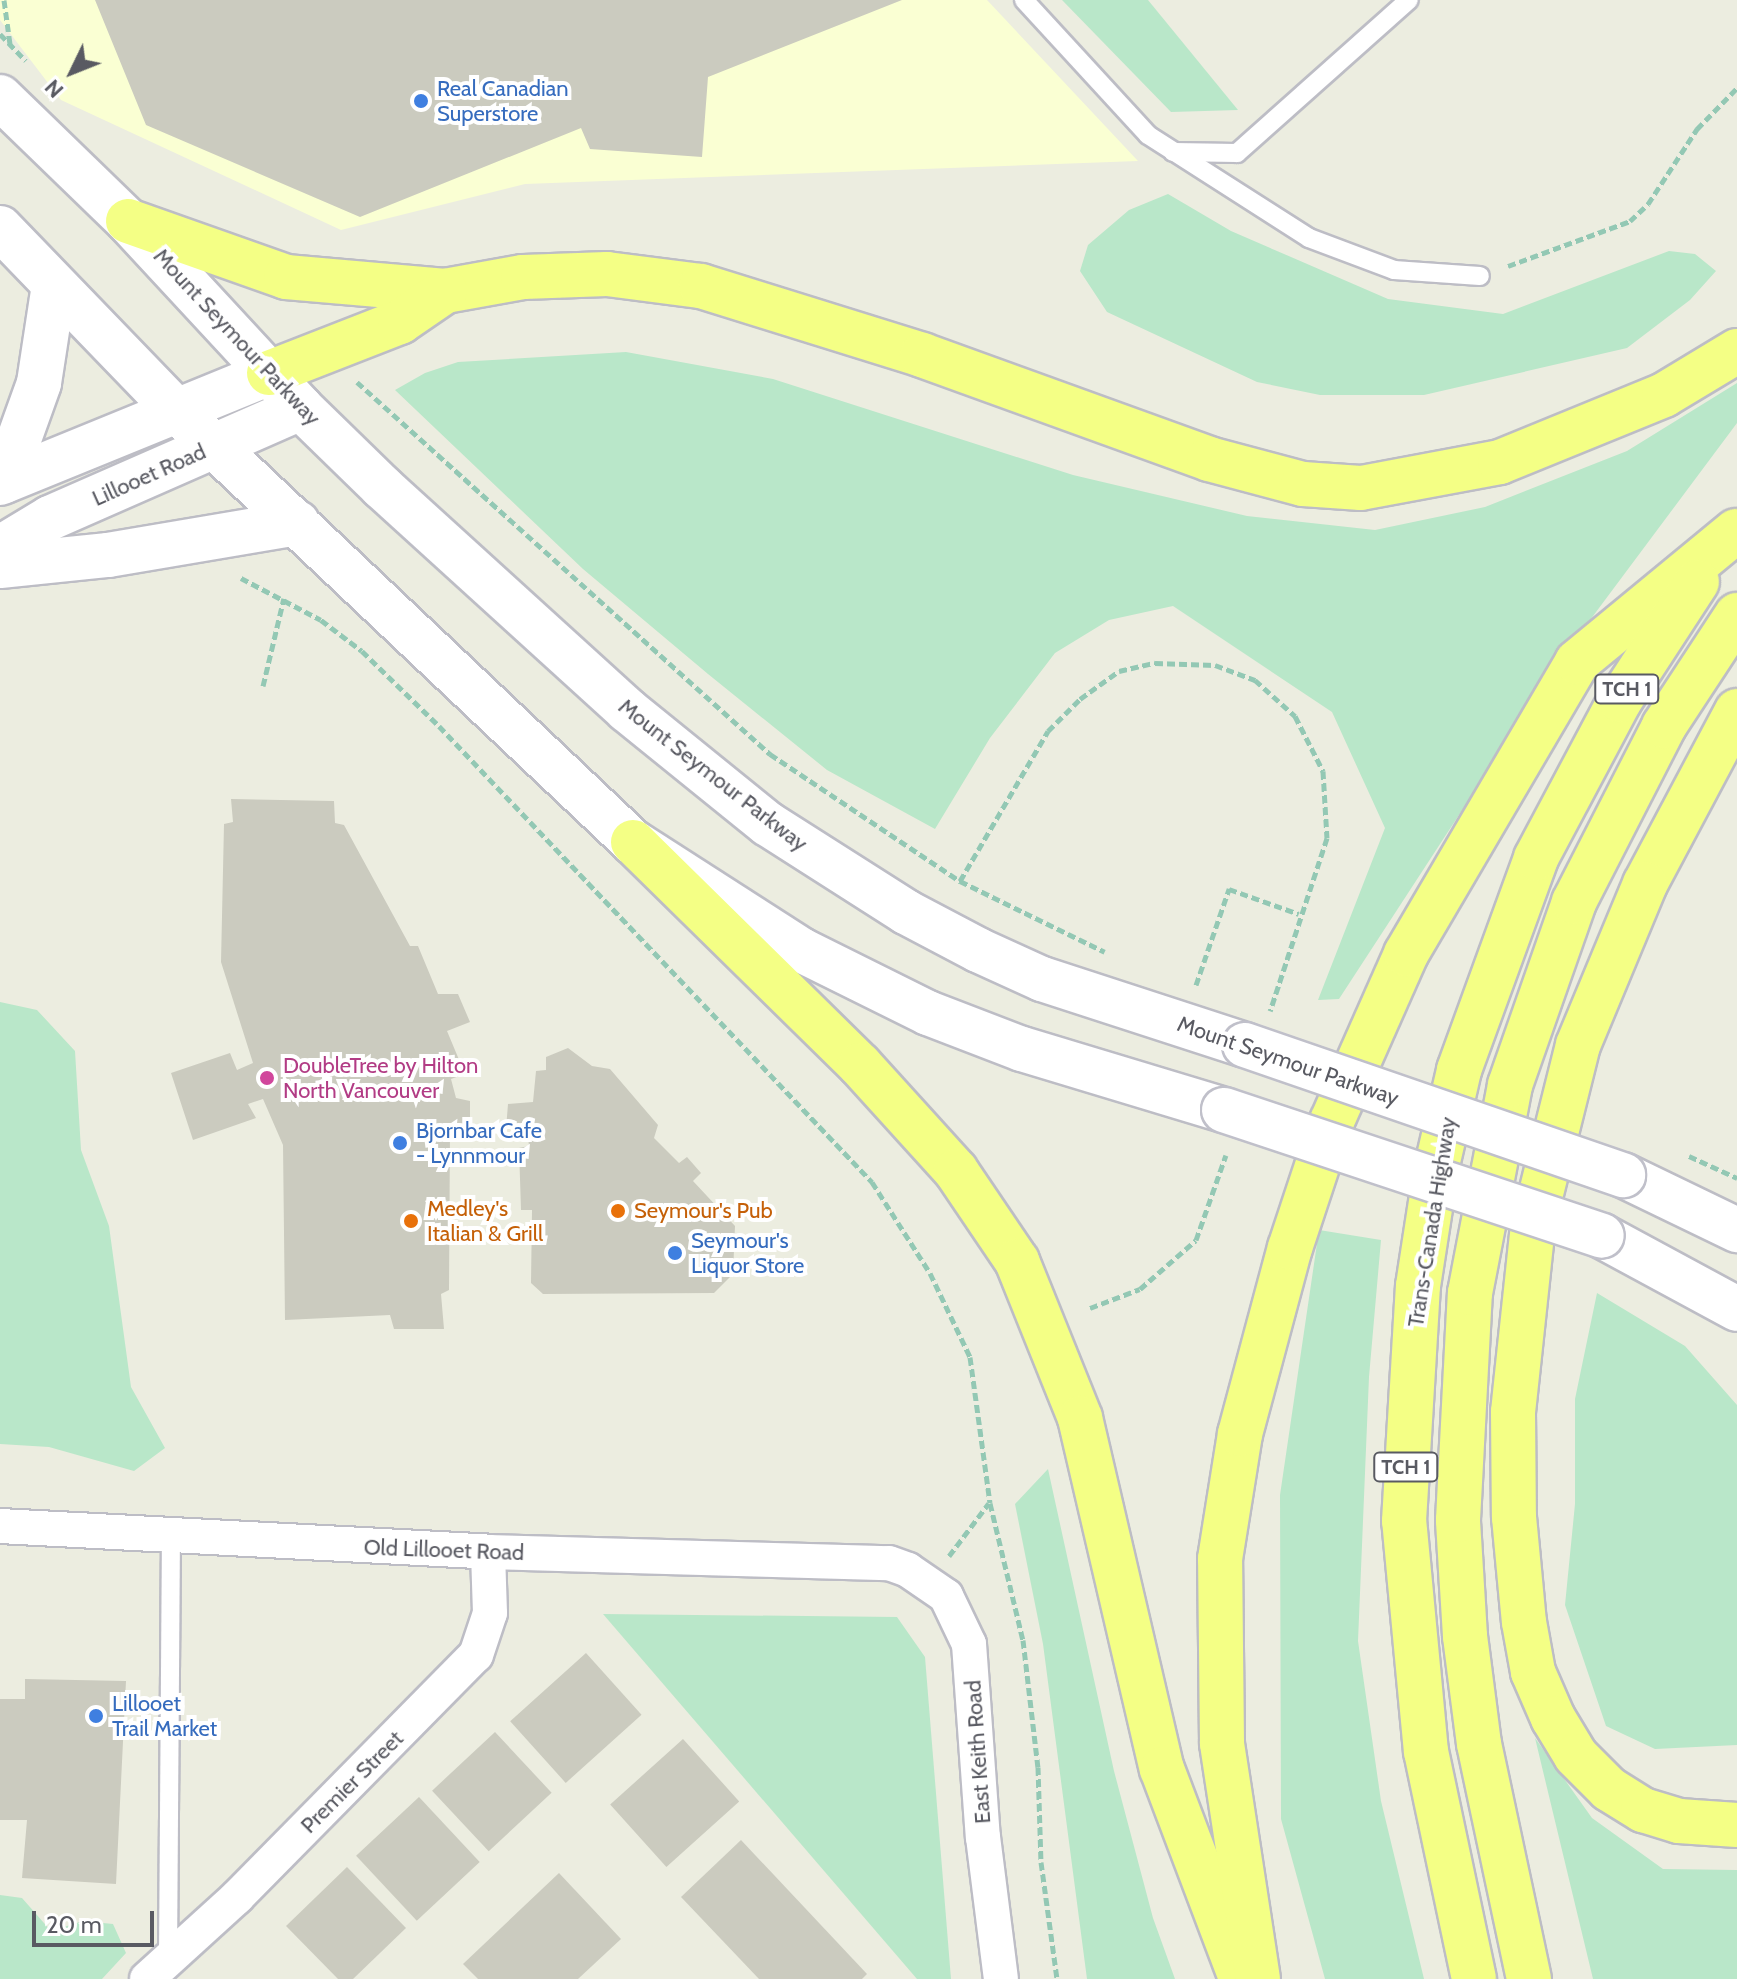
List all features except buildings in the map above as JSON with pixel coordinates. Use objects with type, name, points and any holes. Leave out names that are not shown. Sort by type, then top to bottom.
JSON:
[{"type":"highway","points":[[128,221],[286,277],[445,291],[523,277],[607,274],[701,286],[851,331],[1209,459],[1303,484],[1361,488],[1500,462],[1664,395],[1737,351]]},
{"type":"highway","points":[[269,373],[400,322],[445,291]]},
{"type":"highway","points":[[1258,1979],[1222,1743],[1220,1559],[1240,1434],[1290,1248],[1332,1121],[1406,954],[1577,662],[1736,530]]},
{"type":"highway","name":"Trans-Canada Highway","points":[[1474,1979],[1426,1752],[1404,1521],[1415,1316],[1436,1170],[1459,1070],[1536,858],[1620,700],[1680,605],[1736,530]]},
{"type":"highway","name":"TCH 1","points":[[1529,1979],[1479,1744],[1465,1636],[1458,1520],[1470,1293],[1510,1085],[1574,902],[1664,726],[1737,615]]},
{"type":"highway","points":[[1737,711],[1657,858],[1578,1045],[1533,1225],[1513,1412],[1514,1517],[1524,1622],[1533,1672],[1553,1718],[1576,1756],[1609,1789],[1643,1810],[1679,1821],[1737,1825]]},
{"type":"highway","points":[[633,842],[860,1065],[956,1171],[1017,1261],[1080,1418],[1162,1769],[1241,1979]]},
{"type":"main road","name":"Mount Seymour Parkway","points":[[0,97],[128,221],[301,408],[627,710],[768,824],[906,912],[1042,979],[1256,1032],[1623,1175],[1737,1230]]},
{"type":"main road","points":[[0,228],[213,446],[633,842],[801,950],[928,1013],[1227,1125],[1602,1236],[1737,1309]]},
{"type":"main road","points":[[2,482],[39,383],[54,285]]},
{"type":"main road","points":[[2,482],[269,373]]},
{"type":"main road","name":"Lillooet Road","points":[[0,548],[50,518],[301,408]]},
{"type":"main road","points":[[0,566],[108,555],[297,523]]},
{"type":"street","name":"Old Lillooet Road","points":[[0,1526],[171,1538],[488,1552],[889,1563]]},
{"type":"street","name":"Premier Street","points":[[158,1969],[476,1655],[490,1613],[488,1552]]},
{"type":"street","name":"East Keith Road","points":[[889,1563],[930,1581],[957,1615],[969,1644],[983,1837],[1001,1979]]},
{"type":"lane","points":[[1024,0],[1128,115],[1173,152],[1309,238],[1394,270],[1480,276]]},
{"type":"lane","points":[[1173,152],[1237,153],[1409,0]]},
{"type":"lane","points":[[158,1969],[171,1538]]},
{"type":"path","points":[[4,0],[10,45]]},
{"type":"path","points":[[0,34],[31,66]]},
{"type":"path","points":[[1480,276],[1630,221],[1648,204],[1697,129],[1737,88]]},
{"type":"path","points":[[386,408],[770,754],[960,881],[1116,956]]},
{"type":"path","points":[[228,578],[242,578],[284,598],[362,651],[439,726],[872,1182],[930,1273],[970,1357],[990,1503],[1023,1640],[1038,1767],[1041,1862],[1057,1979]]},
{"type":"path","points":[[263,686],[284,598]]},
{"type":"path","points":[[960,881],[1048,731],[1080,699],[1119,671],[1155,663],[1215,665],[1255,680],[1295,716],[1323,771],[1327,838],[1256,1032]]},
{"type":"path","points":[[1194,990],[1229,889],[1299,914]]},
{"type":"path","points":[[1181,984],[1206,995]]},
{"type":"path","points":[[1090,1308],[1140,1289],[1196,1240],[1227,1125]]},
{"type":"path","points":[[930,1581],[990,1503]]},
{"type":"shaded area","points":[[0,0],[987,0],[1138,161],[525,184],[341,230],[61,100],[0,20]]},
{"type":"shaded area","points":[[1062,0],[1148,0],[1238,110],[1171,112]]},
{"type":"shaded area","points":[[1168,194],[1231,231],[1388,299],[1503,314],[1669,251],[1695,254],[1716,271],[1690,300],[1627,348],[1424,395],[1320,395],[1257,382],[1107,312],[1080,271],[1088,245],[1129,210]]},
{"type":"shaded area","points":[[626,352],[773,379],[1073,475],[1247,516],[1375,530],[1485,507],[1627,451],[1737,383],[1737,423],[1558,663],[1339,999],[1318,1000],[1385,828],[1332,712],[1173,606],[1109,620],[1055,653],[990,738],[935,829],[827,770],[708,674],[583,569],[395,390],[425,373],[458,362]]},
{"type":"shaded area","points":[[0,1002],[37,1010],[75,1051],[81,1150],[109,1226],[131,1387],[165,1448],[134,1471],[49,1447],[0,1444]]},
{"type":"shaded area","points":[[1319,1230],[1381,1240],[1369,1377],[1358,1641],[1381,1801],[1424,1979],[1325,1979],[1281,1819],[1280,1495]]},
{"type":"shaded area","points":[[1597,1293],[1685,1346],[1737,1405],[1737,1745],[1655,1749],[1606,1726],[1565,1605],[1575,1504],[1575,1399]]},
{"type":"shaded area","points":[[1048,1469],[1114,1771],[1153,1918],[1175,1979],[1087,1979],[1043,1644],[1015,1504]]},
{"type":"shaded area","points":[[603,1614],[897,1617],[925,1657],[951,1979],[917,1979]]},
{"type":"shaded area","points":[[1535,1738],[1592,1818],[1663,1869],[1737,1870],[1737,1979],[1593,1979]]},
{"type":"shaded area","points":[[0,1895],[22,1898],[51,1931],[83,1921],[113,1924],[126,1953],[102,1979],[0,1979]]},
{"type":"place","name":"Real Canadian Superstore","points":[[421,101]]},
{"type":"place","name":"DoubleTree by Hilton North Vancouver","points":[[267,1078]]},
{"type":"place","name":"Bjornbar Cafe - Lynnmour","points":[[400,1143]]},
{"type":"place","name":"Seymour's Pub","points":[[618,1211]]},
{"type":"place","name":"Medley's Italian & Grill","points":[[411,1221]]},
{"type":"place","name":"Seymour's Liquor Store","points":[[675,1253]]},
{"type":"place","name":"Lillooet Trail Market","points":[[96,1716]]}]
